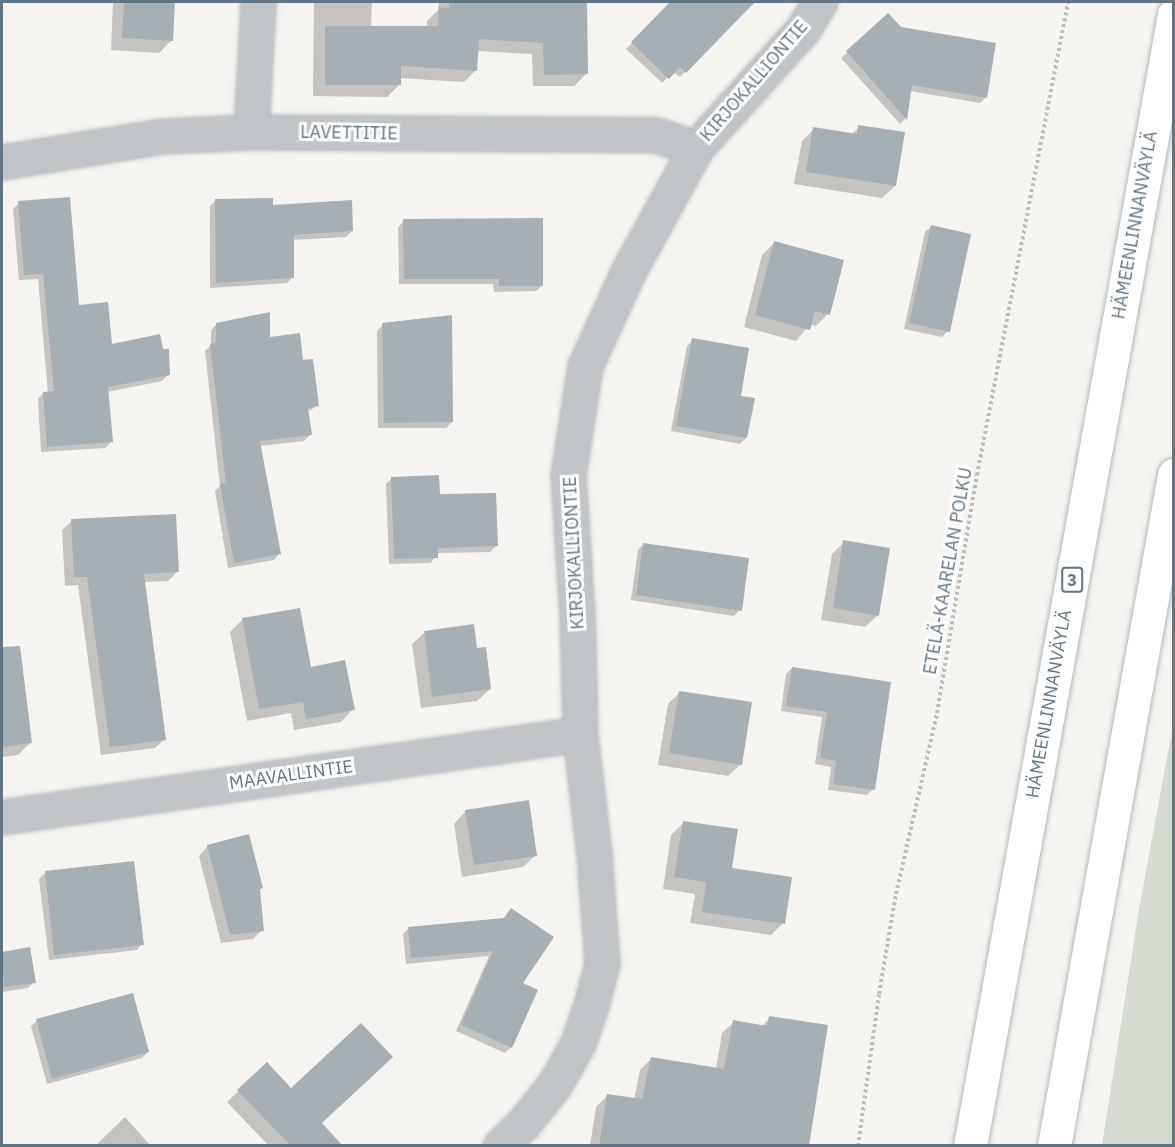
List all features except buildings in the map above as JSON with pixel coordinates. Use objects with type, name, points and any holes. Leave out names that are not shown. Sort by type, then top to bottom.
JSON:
[{"type":"highway","name":"HÄMEENLINNANVÄYLÄ","points":[[970,1146],[1173,14]]},
{"type":"highway","points":[[1054,1146],[1173,475]]},
{"type":"street","points":[[251,132],[258,2]]},
{"type":"street","name":"KIRJOKALLIONTIE","points":[[519,1138],[578,1043],[602,963],[594,854],[580,734],[577,615],[568,475],[585,366],[629,270],[696,148],[803,29],[820,2]]},
{"type":"street","name":"LAVETTITIE","points":[[2,162],[163,136],[251,132],[656,135],[696,148]]},
{"type":"street","name":"MAAVALLINTIE","points":[[2,817],[580,734]]},
{"type":"path","name":"ETELÄ-KAARELAN POLKU","points":[[858,1146],[879,994],[896,894],[937,713],[977,475],[1068,2]]},
{"type":"shaded area","points":[[1173,725],[1173,1145],[1102,1145],[1139,909]]}]
